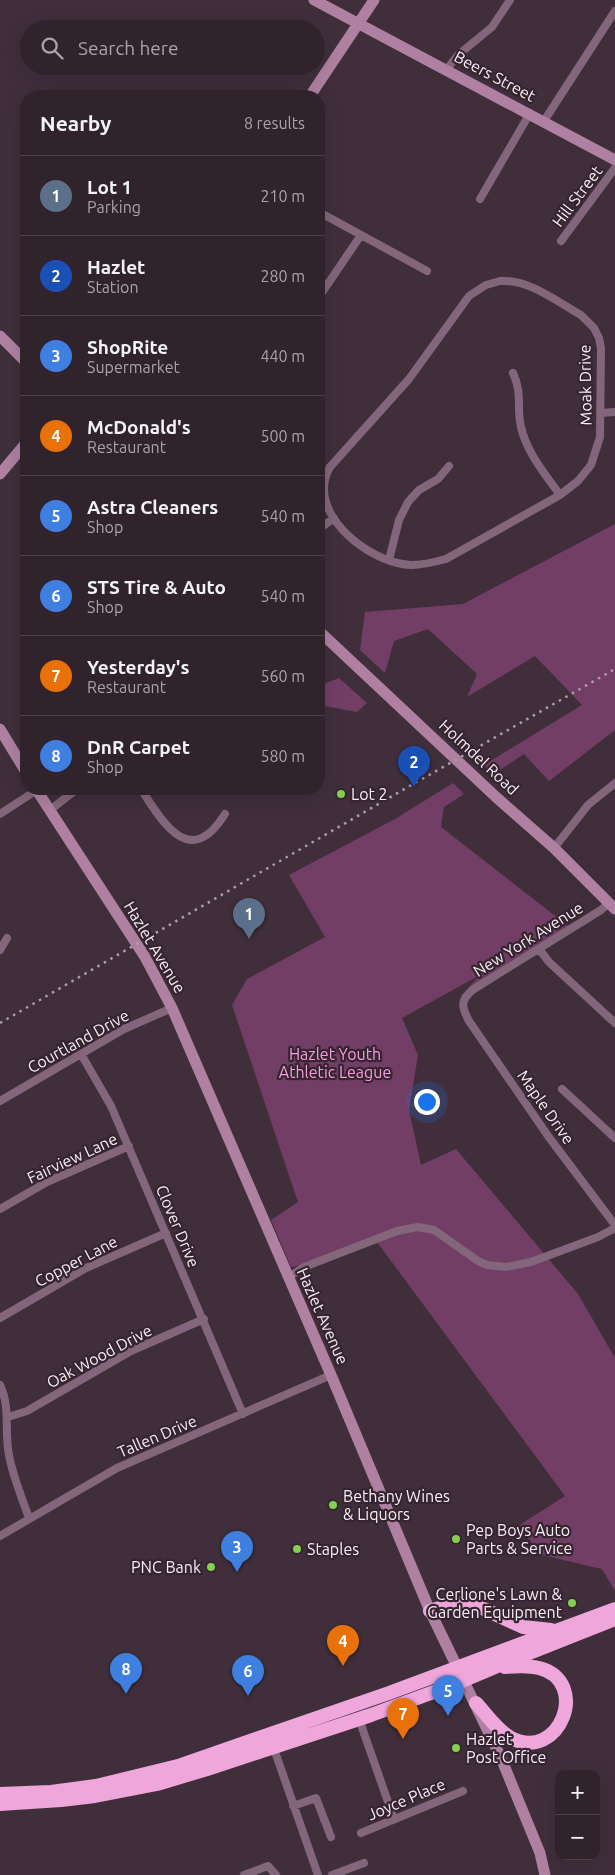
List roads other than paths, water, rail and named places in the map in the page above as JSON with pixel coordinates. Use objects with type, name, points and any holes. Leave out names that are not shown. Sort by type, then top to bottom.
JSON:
[{"type":"highway","points":[[430,1610],[456,1603],[471,1603],[524,1627],[554,1630]]},
{"type":"highway","points":[[0,1804],[61,1800],[131,1790],[207,1769],[359,1719],[554,1630],[615,1609]]},
{"type":"highway","points":[[496,1668],[615,1619]]},
{"type":"highway","points":[[0,1794],[51,1792],[96,1786],[178,1766],[461,1674],[496,1668],[529,1666],[543,1669],[552,1674],[561,1685],[566,1698],[566,1712],[554,1733],[546,1738],[532,1742],[519,1741],[504,1734],[476,1704]]},
{"type":"street","name":"Beers Street","points":[[314,0],[615,160]]},
{"type":"street","points":[[325,73],[374,0]]},
{"type":"street","points":[[447,69],[458,55],[492,27],[510,0]]},
{"type":"street","points":[[544,121],[615,10]]},
{"type":"street","points":[[314,90],[324,75]]},
{"type":"street","points":[[480,199],[530,114]]},
{"type":"street","name":"Hill Street","points":[[561,241],[615,168]]},
{"type":"street","points":[[325,215],[428,271]]},
{"type":"street","points":[[325,288],[361,235]]},
{"type":"street","name":"Moak Drive","points":[[325,477],[332,464],[409,379],[469,296],[486,285],[505,281],[523,284],[581,315],[588,320],[597,332],[600,344],[598,446],[591,465],[578,481],[560,495],[446,559],[410,565],[370,553],[358,545],[334,518],[325,496]]},
{"type":"street","points":[[0,336],[20,356]]},
{"type":"street","points":[[513,373],[518,385],[519,418],[526,442],[533,457],[560,495]]},
{"type":"street","points":[[600,412],[615,412]]},
{"type":"street","points":[[0,474],[20,450]]},
{"type":"street","points":[[389,560],[399,520],[408,502],[420,490],[438,479],[449,466]]},
{"type":"street","points":[[325,525],[334,518]]},
{"type":"street","name":"Holmdel Road","points":[[325,637],[496,797],[554,848],[612,906]]},
{"type":"street","points":[[0,729],[20,762]]},
{"type":"street","points":[[554,848],[588,805],[615,783]]},
{"type":"street","points":[[0,814],[28,795]]},
{"type":"street","name":"Hazlet Avenue","points":[[41,795],[145,957],[172,1008],[332,1375],[430,1610],[501,1758],[540,1853],[544,1875]]},
{"type":"street","points":[[50,810],[69,795]]},
{"type":"street","points":[[145,795],[164,824],[178,836],[195,839],[206,836],[215,830],[225,814]]},
{"type":"street","name":"New York Avenue","points":[[463,1000],[474,989],[601,910],[612,906]]},
{"type":"street","points":[[0,950],[7,938]]},
{"type":"street","points":[[538,949],[549,962],[615,1023]]},
{"type":"street","name":"Maple Drive","points":[[463,1000],[464,1013],[474,1028],[548,1136],[615,1227]]},
{"type":"street","name":"Courtland Drive","points":[[0,1101],[124,1029],[172,1008]]},
{"type":"street","name":"Clover Drive","points":[[81,1054],[111,1106],[204,1319],[243,1414]]},
{"type":"street","points":[[562,1089],[615,1138]]},
{"type":"street","name":"Fairview Lane","points":[[0,1209],[46,1182],[129,1146]]},
{"type":"street","points":[[289,1277],[313,1263],[390,1233],[410,1228],[434,1230],[478,1261],[488,1265],[506,1267],[531,1262],[598,1237],[615,1227]]},
{"type":"street","name":"Copper Lane","points":[[0,1318],[86,1268],[166,1233]]},
{"type":"street","name":"Oak Wood Drive","points":[[8,1417],[27,1412],[131,1351],[204,1319]]},
{"type":"street","name":"Tallen Drive","points":[[0,1536],[117,1468],[332,1375]]},
{"type":"street","points":[[0,1385],[8,1417],[7,1438],[9,1455],[29,1518]]},
{"type":"street","points":[[359,1719],[394,1819]]},
{"type":"street","points":[[273,1746],[318,1875]]},
{"type":"street","name":"Joyce Place","points":[[361,1833],[463,1791]]},
{"type":"street","points":[[293,1806],[316,1798],[331,1837]]},
{"type":"street","points":[[332,1875],[364,1863]]},
{"type":"street","points":[[244,1875],[268,1866],[276,1875]]},
{"type":"railway","points":[[0,1023],[615,669]]},
{"type":"place","name":"Hazlet","points":[[414,787]]},
{"type":"place","name":"Lot 2","points":[[341,794]]},
{"type":"place","name":"Lot 1","points":[[249,939]]},
{"type":"place","name":"Bethany Wines & Liquors","points":[[333,1505]]},
{"type":"place","name":"Pep Boys Auto Parts & Service","points":[[456,1539]]},
{"type":"place","name":"Staples","points":[[297,1549]]},
{"type":"place","name":"PNC Bank","points":[[211,1567]]},
{"type":"place","name":"ShopRite","points":[[237,1572]]},
{"type":"place","name":"Cerlione's Lawn & Garden Equipment","points":[[572,1603]]},
{"type":"place","name":"McDonald's","points":[[343,1666]]},
{"type":"place","name":"DnR Carpet","points":[[126,1694]]},
{"type":"place","name":"STS Tire & Auto","points":[[248,1696]]},
{"type":"place","name":"Astra Cleaners","points":[[448,1716]]},
{"type":"place","name":"Yesterday's","points":[[403,1739]]},
{"type":"place","name":"Hazlet Post Office","points":[[456,1748]]},
{"type":"park label","name":"Hazlet Youth Athletic League","points":[[335,1063]]}]
